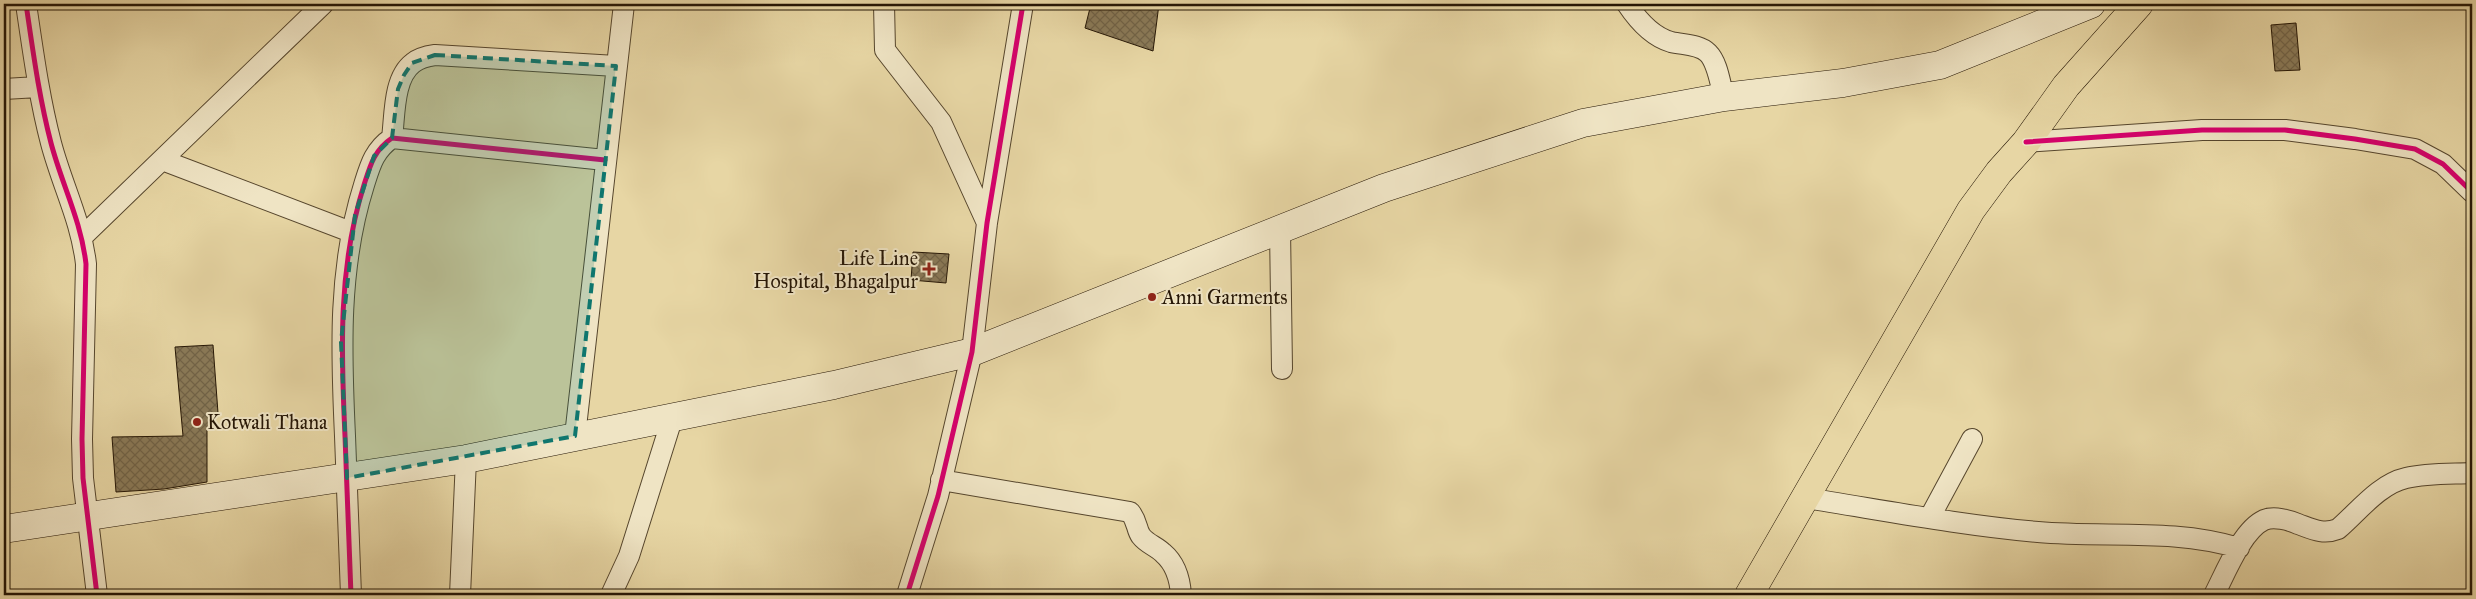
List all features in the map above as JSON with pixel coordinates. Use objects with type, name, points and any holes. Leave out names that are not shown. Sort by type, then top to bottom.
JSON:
[{"type":"main road","points":[[4,529],[347,478],[466,458],[834,386],[972,352],[1384,188],[1584,123],[1724,97],[1844,83],[1940,65],[2091,4]]},
{"type":"main road","points":[[1749,595],[1971,210],[1999,172],[2026,142],[2066,86],[2139,4]]},
{"type":"street","points":[[26,4],[38,86],[51,144],[83,236],[86,264],[82,439],[87,516],[97,595]]},
{"type":"street","points":[[83,236],[323,4]]},
{"type":"street","points":[[575,436],[624,4]]},
{"type":"street","points":[[884,4],[885,50],[942,122],[987,223]]},
{"type":"street","points":[[907,595],[942,480],[972,352],[987,223],[1023,4]]},
{"type":"street","points":[[1627,4],[1656,35],[1670,42],[1703,49],[1710,54],[1724,97]]},
{"type":"street","points":[[392,138],[398,89],[412,63],[422,58],[435,55],[616,66]]},
{"type":"street","points":[[4,89],[38,86]]},
{"type":"street","points":[[2026,142],[2202,130],[2293,131],[2355,139],[2414,150],[2443,164],[2472,192]]},
{"type":"street","points":[[351,595],[340,342],[351,232],[374,156],[382,144],[392,138],[605,160]]},
{"type":"street","points":[[162,160],[351,232]]},
{"type":"street","points":[[1280,229],[1282,369]]},
{"type":"street","points":[[611,595],[629,556],[672,419]]},
{"type":"street","points":[[1930,517],[1972,439]]},
{"type":"street","points":[[460,595],[466,458]]},
{"type":"street","points":[[2214,595],[2239,548],[2253,527],[2266,519],[2294,522],[2319,532],[2329,533],[2338,529],[2383,489],[2393,483],[2405,478],[2472,473]]},
{"type":"street","points":[[942,480],[1116,508],[1130,512],[1137,520],[1140,535],[1163,552],[1173,564],[1178,575],[1181,595]]},
{"type":"street","points":[[1805,498],[2040,532],[2185,537],[2214,540],[2239,548]]},
{"type":"highlighted area","points":[[435,55],[616,66],[575,436],[347,478],[341,342],[355,215],[374,156],[392,138],[398,89],[404,75],[412,63]]},
{"type":"building","points":[[1091,4],[1159,4],[1153,51],[1085,28]]},
{"type":"building","points":[[2296,23],[2300,70],[2275,71],[2271,25]]},
{"type":"building","points":[[913,252],[949,254],[946,283],[911,280]]},
{"type":"building","name":"Kotwali Thana","points":[[213,345],[218,413],[207,430],[207,482],[164,489],[116,492],[112,437],[183,436],[175,347]]},
{"type":"cycle path","points":[[26,4],[47,126],[55,158],[76,217],[86,264],[82,439],[83,478],[97,595]]},
{"type":"cycle path","points":[[907,595],[938,496],[972,352],[987,223],[1023,4]]},
{"type":"cycle path","points":[[2026,142],[2202,130],[2285,130],[2415,149],[2443,164],[2472,192]]},
{"type":"cycle path","points":[[351,595],[342,341],[343,309],[350,247],[356,216],[368,171],[377,153],[392,138],[605,160]]},
{"type":"place","name":"Life Line Hospital, Bhagalpur","points":[[929,269]]},
{"type":"place","name":"Anni Garments","points":[[1152,297]]},
{"type":"place","name":"Kotwali Thana","points":[[197,422]]}]
